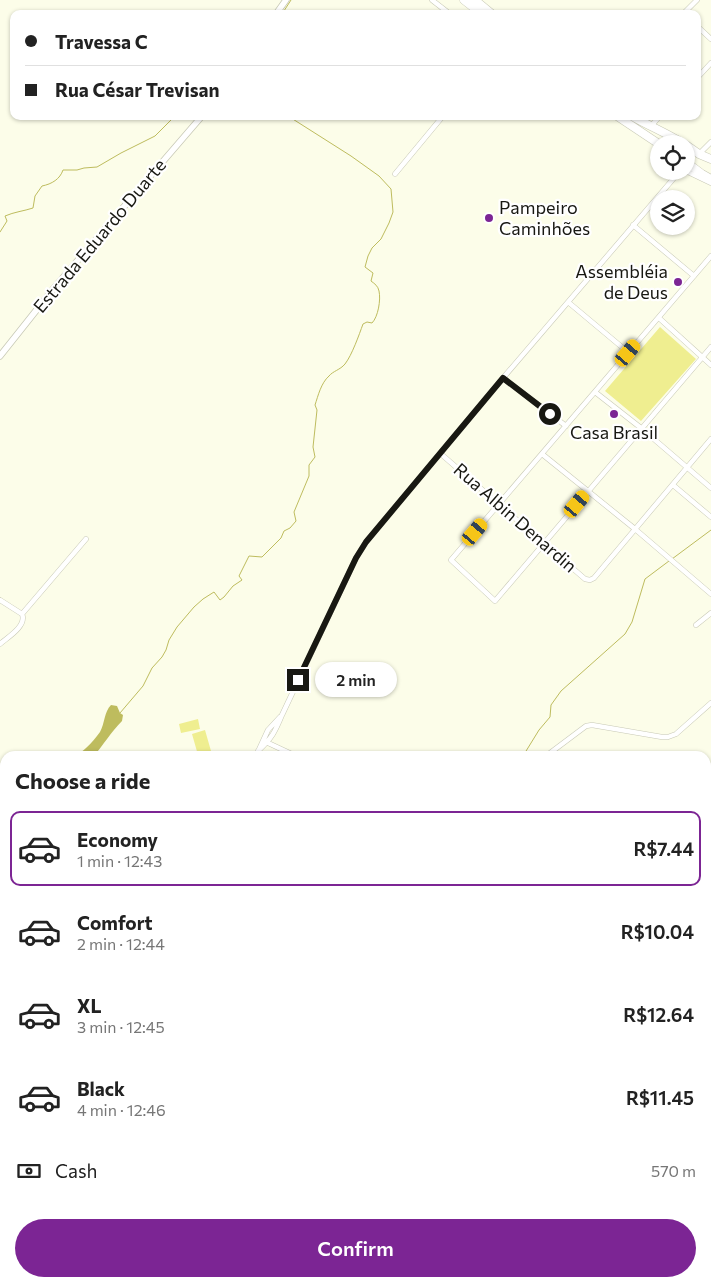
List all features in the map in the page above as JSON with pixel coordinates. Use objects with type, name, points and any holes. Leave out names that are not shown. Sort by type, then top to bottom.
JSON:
[{"type":"highway","points":[[464,0],[477,10]]},
{"type":"highway","points":[[475,0],[487,10]]},
{"type":"highway","points":[[623,120],[650,138]]},
{"type":"highway","points":[[639,120],[667,135]]},
{"type":"highway","points":[[695,162],[711,179]]},
{"type":"street","points":[[432,0],[445,10]]},
{"type":"street","points":[[687,10],[697,0]]},
{"type":"street","points":[[701,30],[711,40]]},
{"type":"street","points":[[701,74],[711,63]]},
{"type":"street","name":"Estrada Eduardo Duarte","points":[[0,356],[54,288],[199,120]]},
{"type":"street","points":[[395,174],[440,120]]},
{"type":"street","points":[[650,127],[656,120]]},
{"type":"street","points":[[695,160],[711,142]]},
{"type":"street","points":[[695,175],[711,183]]},
{"type":"street","points":[[258,751],[265,741],[274,734],[359,553],[366,542],[503,378],[673,180]]},
{"type":"street","points":[[633,225],[694,276]]},
{"type":"street","points":[[711,256],[451,560],[495,600],[711,347]]},
{"type":"street","points":[[568,302],[628,353]]},
{"type":"street","points":[[658,318],[711,365]]},
{"type":"street","points":[[503,378],[566,426]]},
{"type":"street","points":[[595,392],[641,428],[711,488]]},
{"type":"street","points":[[635,529],[711,439]]},
{"type":"street","name":"Rua Albin Denardin","points":[[441,454],[585,579],[590,580],[594,578],[635,529]]},
{"type":"street","points":[[542,454],[635,529],[711,594]]},
{"type":"street","points":[[673,484],[711,517]]},
{"type":"street","points":[[22,614],[86,539]]},
{"type":"street","points":[[0,600],[22,614],[24,618],[20,627],[0,644]]},
{"type":"street","points":[[696,625],[711,613]]},
{"type":"street","points":[[553,751],[586,726],[592,724],[668,737],[676,734],[711,703]]},
{"type":"street","points":[[265,741],[286,751]]},
{"type":"shaded area","points":[[660,327],[696,359],[641,421],[605,391]]},
{"type":"shaded area","points":[[111,705],[117,706],[123,715],[122,721],[98,751],[82,751],[100,732]]},
{"type":"shaded area","points":[[198,719],[200,729],[181,733],[179,724]]},
{"type":"shaded area","points":[[205,730],[211,751],[197,751],[192,734]]},
{"type":"waterway","points":[[285,10],[291,0]]},
{"type":"waterway","points":[[0,232],[7,221],[5,216],[33,208],[35,196],[42,186],[55,181],[63,170],[97,167],[155,136],[171,120]]},
{"type":"waterway","points":[[120,713],[143,686],[152,668],[162,657],[177,627],[194,607],[214,592],[220,600],[224,597],[233,586],[242,580],[239,576],[249,556],[262,557],[281,538],[284,531],[290,528],[296,521],[294,512],[309,476],[309,465],[315,457],[313,447],[317,410],[315,405],[320,390],[326,379],[348,360],[363,324],[367,322],[372,323],[377,313],[380,299],[379,289],[371,281],[373,273],[365,267],[372,248],[381,239],[393,212],[391,189],[379,176],[351,156],[294,120]]},
{"type":"waterway","points":[[672,559],[711,530]]},
{"type":"waterway","points":[[526,751],[539,730],[550,717],[551,705],[561,691],[625,634],[632,622],[645,579],[669,561]]},
{"type":"place","name":"Pampeiro Caminhões","points":[[489,218]]},
{"type":"place","name":"Assembléia de Deus","points":[[678,282]]},
{"type":"place","name":"Casa Brasil","points":[[614,414]]},
{"type":"route","points":[[298,680],[356,558],[366,542],[503,378],[550,414]]}]
